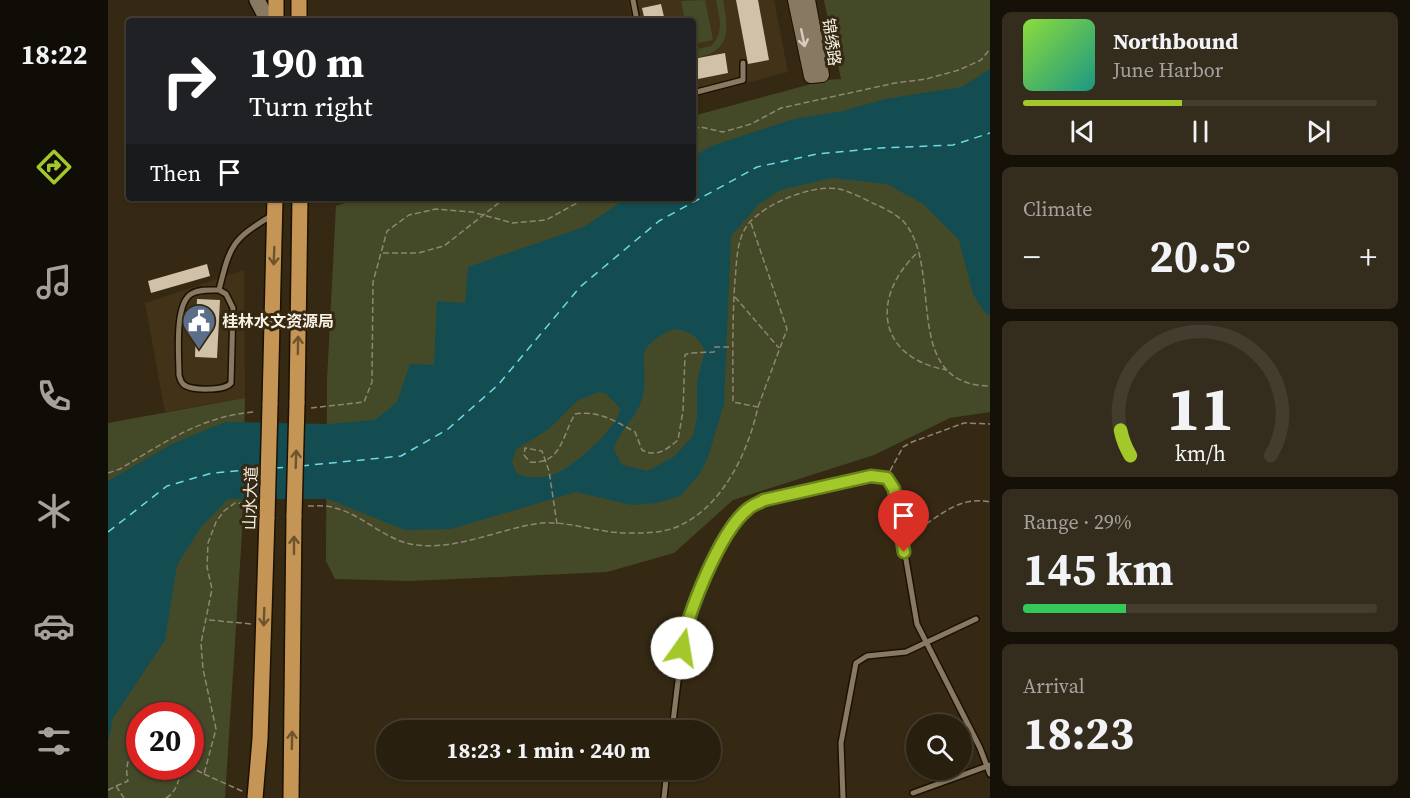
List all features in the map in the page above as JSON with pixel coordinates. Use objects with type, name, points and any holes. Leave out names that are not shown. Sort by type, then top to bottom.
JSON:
[{"type":"main road","points":[[257,0],[266,18]]},
{"type":"main road","points":[[276,0],[276,18]]},
{"type":"main road","points":[[299,0],[300,18]]},
{"type":"main road","name":"山水大道","points":[[255,798],[260,739],[264,625],[264,408],[275,201]]},
{"type":"main road","points":[[291,798],[300,510],[300,201]]},
{"type":"street","name":"锦绣路","points":[[795,0],[811,76],[822,75],[808,0]]},
{"type":"lane","points":[[633,0],[636,18]]},
{"type":"lane","points":[[696,92],[743,80],[743,63]]},
{"type":"lane","points":[[219,290],[234,242],[244,232],[275,214]]},
{"type":"lane","points":[[219,290],[226,294],[233,309],[231,383],[226,388],[219,389],[187,386],[181,382],[179,375],[182,306],[195,292],[219,290]]},
{"type":"lane","points":[[673,720],[684,631],[719,549],[739,517],[749,508],[764,500],[871,476],[887,478],[894,489],[912,608],[925,643],[989,766],[990,774]]},
{"type":"lane","points":[[843,798],[841,742],[856,663],[867,656],[906,652],[976,620]]},
{"type":"lane","points":[[913,793],[989,766]]},
{"type":"lane","points":[[664,798],[667,780]]},
{"type":"path","points":[[696,128],[701,127],[723,132],[750,124],[782,108],[895,83],[926,80],[981,60],[990,49]]},
{"type":"path","points":[[758,408],[733,402],[734,296],[740,240],[751,222],[773,203],[820,189],[839,189],[888,210],[904,223],[925,278],[926,324],[934,347],[954,377],[972,386],[990,386]]},
{"type":"path","points":[[381,254],[418,253],[444,246],[502,201]]},
{"type":"path","points":[[300,406],[364,402],[369,395],[372,382],[373,282],[387,231],[408,215],[436,209],[482,215],[513,224],[546,220],[581,201]]},
{"type":"path","points":[[300,510],[336,508],[397,540],[417,545],[448,545],[522,526],[558,524],[621,533],[661,532],[681,525],[709,506],[738,462],[752,434],[758,408],[787,329],[751,222]]},
{"type":"path","points":[[917,253],[901,268],[890,288],[888,310],[890,329],[896,344],[909,358],[930,367],[949,371]]},
{"type":"path","points":[[734,296],[780,349]]},
{"type":"path","points":[[558,524],[549,471],[544,462],[542,451],[525,448],[524,455],[530,462],[544,462],[555,455],[562,446],[567,427],[575,414],[589,412],[609,418],[635,432],[642,450],[649,454],[663,452],[678,440],[683,411],[685,356],[700,352],[714,352],[715,347],[733,347]]},
{"type":"path","points":[[108,473],[120,469],[193,426],[235,413],[264,408]]},
{"type":"path","points":[[887,478],[898,454],[912,442],[964,423],[990,424]]},
{"type":"path","points":[[902,538],[961,503],[971,499],[990,502]]},
{"type":"path","points":[[255,798],[204,774],[216,729],[203,669],[201,643],[208,620],[212,589],[207,567],[208,543],[216,522],[224,511],[235,503],[263,510]]},
{"type":"path","points":[[208,620],[264,625]]},
{"type":"path","points":[[108,790],[128,780]]},
{"type":"path","points":[[166,798],[172,795],[179,780]]},
{"type":"path","points":[[116,786],[124,798]]},
{"type":"shaded area","points":[[628,0],[774,0],[788,72],[696,96],[696,18],[631,18]]},
{"type":"shaded area","name":"桂林水文资源局","points":[[244,270],[245,398],[165,412],[145,303]]},
{"type":"green space","points":[[705,0],[713,40],[696,43],[696,18],[684,18],[681,1]]},
{"type":"green space","points":[[716,0],[723,0],[726,31],[721,46],[715,51],[696,57],[696,49],[711,46],[715,41],[720,30]]},
{"type":"green space","points":[[824,0],[990,0],[990,412],[950,418],[874,455],[733,500],[674,553],[607,572],[410,581],[335,579],[326,561],[327,380],[336,206],[351,201],[696,201],[696,115],[826,80],[841,79]]},
{"type":"green space","points":[[245,398],[242,533],[225,798],[108,798],[108,423]]},
{"type":"water","points":[[990,69],[990,315],[986,314],[973,294],[959,240],[923,204],[887,184],[832,178],[780,190],[759,204],[731,236],[724,404],[708,457],[699,475],[680,496],[656,503],[632,505],[576,492],[451,529],[405,530],[328,499],[228,499],[201,527],[177,565],[165,640],[113,718],[108,742],[108,481],[174,443],[225,422],[329,424],[375,420],[397,402],[410,364],[434,365],[437,301],[465,303],[468,267],[584,227],[623,201],[696,201],[696,155],[711,146],[794,119],[843,111],[885,99],[962,87]],"holes":[[[674,329],[693,335],[705,351],[697,381],[697,417],[693,436],[675,456],[648,471],[622,465],[614,450],[619,436],[641,402],[645,378],[645,352],[650,344]],[[598,392],[606,394],[620,408],[613,425],[594,446],[555,474],[546,477],[517,474],[512,462],[516,449],[549,429],[577,401]]]},
{"type":"building","points":[[736,0],[758,0],[769,60],[748,64]]},
{"type":"building","points":[[661,4],[664,18],[644,18],[642,8]]},
{"type":"building","points":[[725,53],[728,73],[696,79],[696,58]]},
{"type":"building","points":[[207,264],[210,276],[151,293],[148,281]]},
{"type":"building","points":[[197,299],[220,300],[217,358],[195,357]]},
{"type":"ferry route","points":[[696,201],[757,167],[817,154],[880,148],[953,145],[990,133]]},
{"type":"ferry route","points":[[301,466],[401,456],[448,429],[498,385],[580,287],[659,221],[695,201]]},
{"type":"ferry route","points":[[275,468],[288,467]]},
{"type":"ferry route","points":[[108,532],[167,486],[212,473],[261,469]]},
{"type":"place","name":"桂林水文资源局","points":[[199,350]]},
{"type":"route","points":[[682,648],[684,631],[691,611],[719,549],[739,517],[749,508],[764,500],[871,476],[887,478],[894,489],[904,552]]}]
